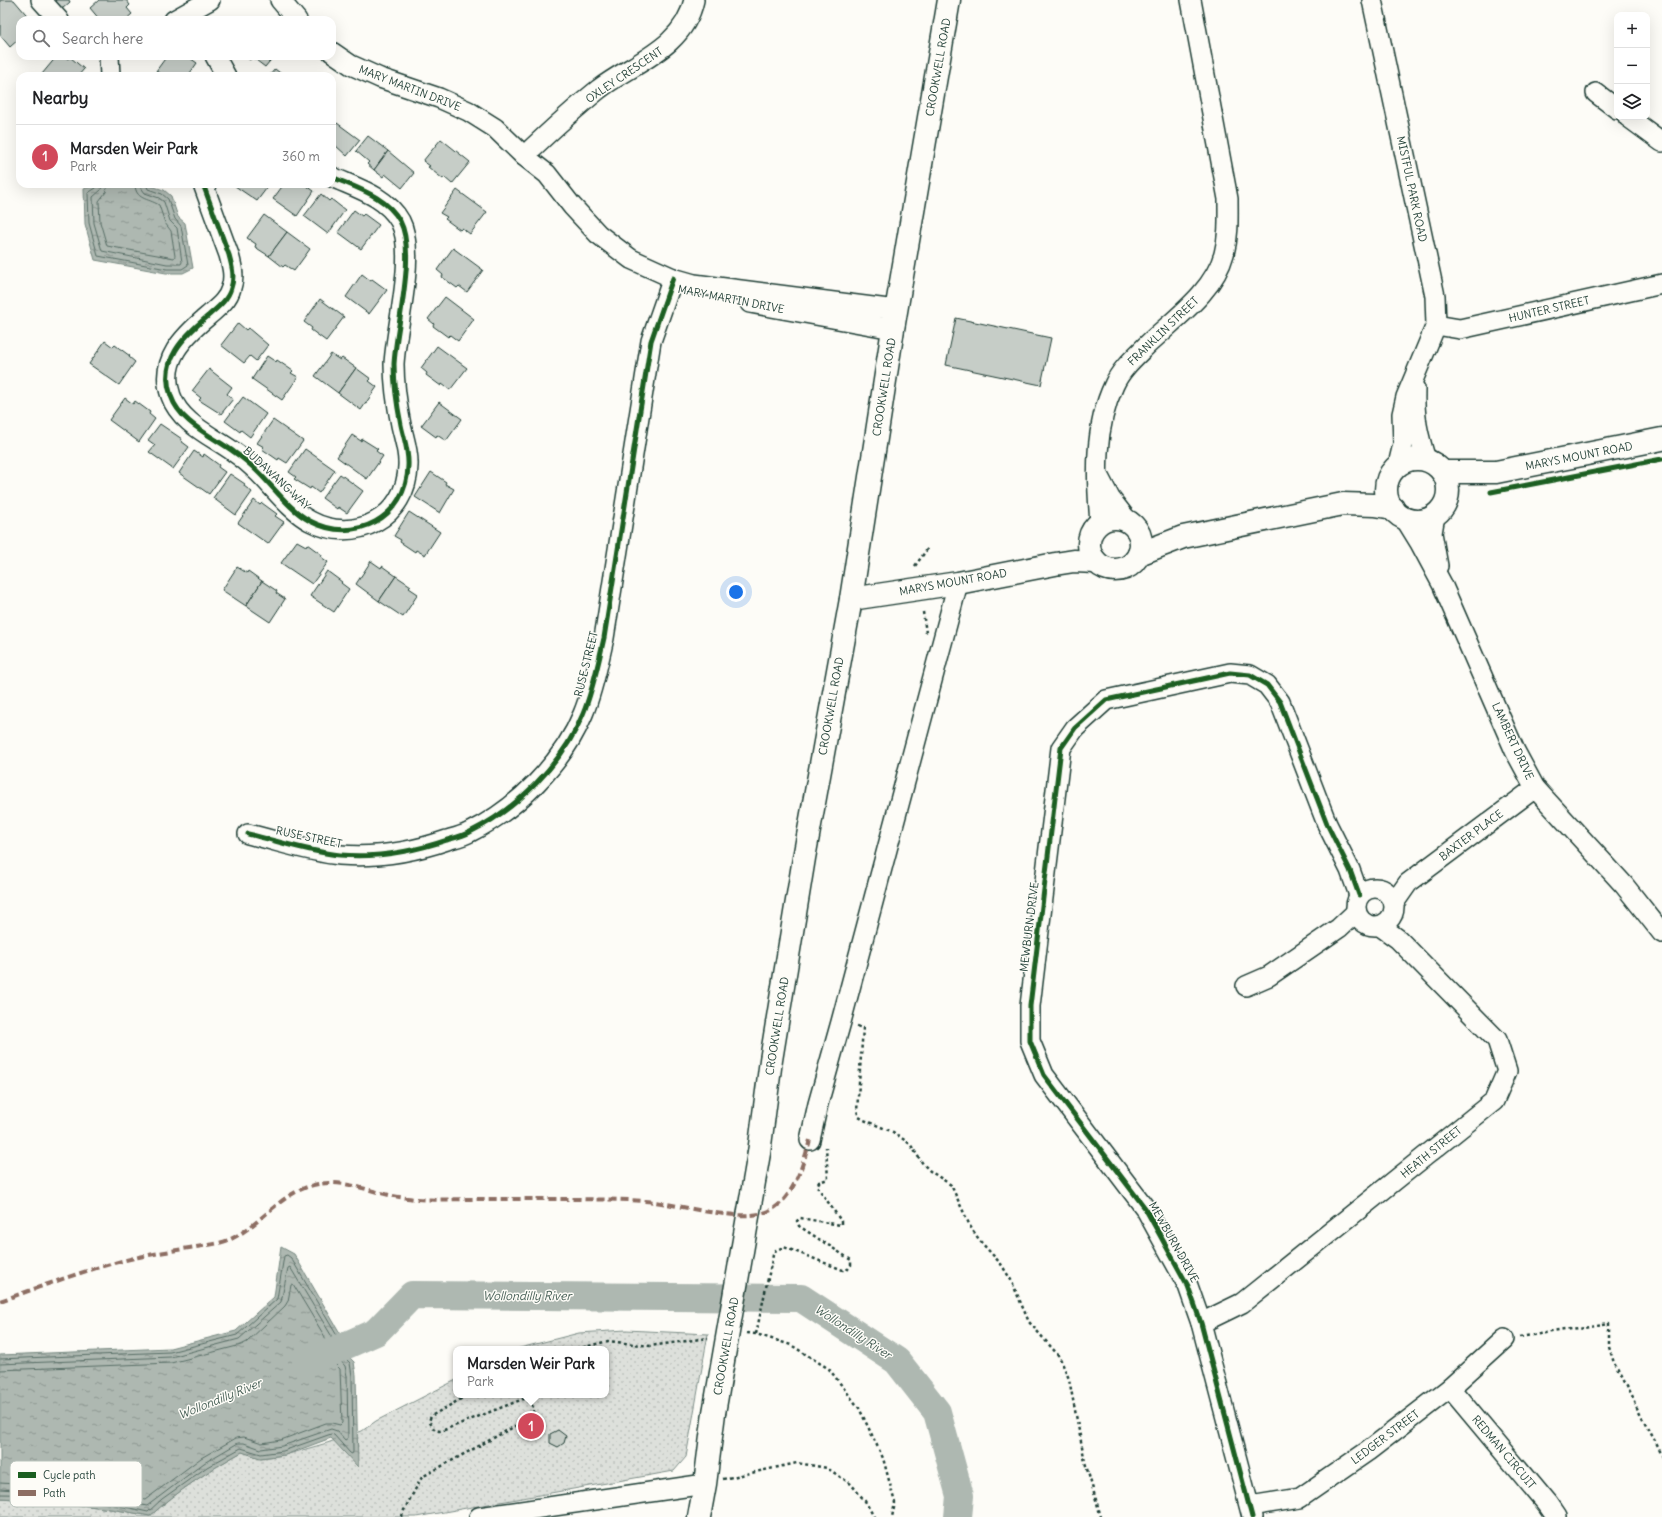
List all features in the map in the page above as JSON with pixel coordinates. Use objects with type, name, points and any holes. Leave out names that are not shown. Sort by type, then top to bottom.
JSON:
[{"type":"main road","name":"CROOKWELL ROAD","points":[[699,1517],[706,1484],[714,1413],[759,1153],[771,1060],[802,874],[851,599],[895,320],[949,0]]},
{"type":"main road","name":"MARYS MOUNT ROAD","points":[[1441,507],[1462,488],[1496,472],[1662,439]]},
{"type":"main road","points":[[1139,554],[1183,537],[1343,504],[1375,505],[1398,513],[1412,520],[1420,520],[1441,507],[1448,490],[1447,481],[1434,466],[1417,459],[1407,460],[1393,473],[1343,504]]},
{"type":"main road","name":"MARYS MOUNT ROAD","points":[[1434,466],[1496,472]]},
{"type":"main road","points":[[1393,473],[1386,490],[1388,500],[1398,513]]},
{"type":"main road","points":[[1131,523],[1141,540],[1139,554],[1134,562],[1128,567],[1120,570],[1111,570],[1096,562],[1089,550],[1095,529],[1113,517],[1183,537]]},
{"type":"main road","name":"MARYS MOUNT ROAD","points":[[1055,564],[1095,529]]},
{"type":"main road","name":"MARYS MOUNT ROAD","points":[[851,599],[958,583],[1074,561],[1096,562]]},
{"type":"street","points":[[41,0],[55,16]]},
{"type":"street","points":[[194,15],[210,0]]},
{"type":"street","points":[[280,0],[294,16]]},
{"type":"street","name":"OXLEY CRESCENT","points":[[524,156],[567,115],[600,88],[628,69],[663,49],[674,38],[685,23],[694,0]]},
{"type":"street","name":"FRANKLIN STREET","points":[[1095,529],[1097,474],[1104,412],[1115,384],[1131,360],[1197,299],[1213,277],[1224,255],[1228,231],[1228,199],[1191,0]]},
{"type":"street","name":"MISTFUL PARK ROAD","points":[[1372,0],[1435,296],[1436,325],[1406,397],[1402,414],[1404,444],[1393,473]]},
{"type":"street","name":"MARY MARTIN DRIVE","points":[[336,55],[351,65],[380,78],[440,98],[468,111],[495,128],[524,156],[547,174],[572,206],[598,234],[631,259],[671,283],[694,284],[895,320]]},
{"type":"street","points":[[109,60],[110,72]]},
{"type":"street","points":[[218,60],[224,72]]},
{"type":"street","points":[[1596,93],[1614,107]]},
{"type":"street","points":[[1632,120],[1662,142]]},
{"type":"street","name":"BUDAWANG WAY","points":[[204,188],[229,255],[232,267],[232,288],[227,297],[185,336],[176,348],[170,360],[168,376],[170,393],[174,405],[189,421],[246,461],[308,520],[333,530],[347,530],[362,528],[374,523],[386,515],[395,506],[403,493],[407,481],[407,452],[394,381],[397,334],[407,255],[405,238],[400,222],[392,210],[378,198],[336,179]]},
{"type":"street","name":"RUSE STREET","points":[[248,834],[298,847],[339,855],[386,855],[427,847],[470,833],[509,808],[540,780],[565,748],[583,715],[594,683],[604,638],[651,341],[671,283]]},
{"type":"street","name":"HUNTER STREET","points":[[1436,325],[1460,329],[1662,284]]},
{"type":"street","name":"MISTFUL PARK ROAD","points":[[1416,375],[1414,410],[1417,431],[1434,466]]},
{"type":"street","points":[[1097,474],[1110,498],[1131,523]]},
{"type":"street","name":"LAMBERT DRIVE","points":[[1441,507],[1432,533],[1442,584]]},
{"type":"street","name":"LAMBERT DRIVE","points":[[1398,513],[1417,539],[1442,584],[1515,751],[1535,788],[1624,885],[1662,933]]},
{"type":"street","points":[[818,1140],[818,1104],[851,1027],[958,583]]},
{"type":"street","name":"MEWBURN DRIVE","points":[[1251,1512],[1201,1323],[1188,1286],[1145,1208],[1044,1074],[1030,1041],[1030,1006],[1061,748],[1075,728],[1106,700],[1230,673],[1250,675],[1267,685],[1280,702],[1328,824],[1350,870],[1375,907]]},
{"type":"street","name":"BAXTER PLACE","points":[[1246,986],[1269,976],[1339,928],[1375,907],[1535,788]]},
{"type":"street","name":"HEATH STREET","points":[[1201,1323],[1242,1304],[1494,1101],[1507,1071],[1497,1040],[1398,939],[1375,907]]},
{"type":"street","name":"LEDGER STREET","points":[[1251,1512],[1300,1498],[1368,1451],[1450,1388],[1504,1338]]},
{"type":"street","name":"REDMAN CIRCUIT","points":[[1450,1388],[1547,1504],[1556,1517]]},
{"type":"street","points":[[479,1517],[706,1484]]},
{"type":"path","points":[[915,566],[928,548]]},
{"type":"path","points":[[923,612],[926,634]]},
{"type":"path","points":[[851,1027],[863,1028],[857,1111],[859,1117],[893,1132],[910,1144],[923,1164],[930,1171],[950,1185],[970,1226],[980,1241],[1001,1264],[1011,1280],[1029,1322],[1059,1356],[1069,1379],[1085,1462],[1101,1517]]},
{"type":"path","points":[[756,1334],[772,1255],[776,1250],[784,1247],[843,1270],[848,1269],[851,1265],[851,1260],[799,1226],[797,1221],[800,1218],[841,1225],[841,1221],[817,1186],[819,1182],[828,1179],[818,1140]]},
{"type":"path","points":[[1504,1338],[1609,1322],[1608,1347],[1614,1363],[1662,1457]]},
{"type":"path","points":[[746,1333],[756,1334],[791,1345],[829,1369],[859,1408],[883,1458],[895,1503],[892,1517]]},
{"type":"path","points":[[589,1346],[608,1341],[650,1346],[709,1338]]},
{"type":"path","points":[[402,1517],[403,1512],[422,1477],[530,1418],[534,1409],[530,1402],[523,1399],[444,1430],[439,1431],[434,1429],[429,1421],[431,1416],[463,1398]]},
{"type":"path","points":[[706,1484],[797,1463],[827,1468],[851,1484],[865,1501],[874,1517]]},
{"type":"shaded area","points":[[626,1330],[708,1334],[686,1457],[674,1471],[416,1517],[0,1517],[0,1498],[10,1499],[10,1507],[98,1507],[150,1516],[194,1481],[242,1452],[261,1458],[285,1455],[327,1443],[362,1431],[376,1421],[453,1382],[453,1398],[609,1398],[609,1346],[528,1346],[579,1333]]},
{"type":"water","points":[[157,188],[164,190],[171,196],[178,217],[185,223],[193,268],[183,273],[166,273],[95,260],[85,224],[84,189]]},
{"type":"water","points":[[281,1247],[294,1254],[340,1333],[340,1348],[354,1362],[356,1375],[358,1467],[331,1438],[285,1455],[260,1458],[242,1452],[194,1481],[150,1516],[98,1507],[142,1507],[142,1461],[10,1461],[10,1499],[0,1498],[0,1355],[170,1348],[236,1331],[274,1297]]},
{"type":"building","points":[[0,0],[14,0],[28,16],[16,16],[16,42],[10,47],[0,35]]},
{"type":"building","points":[[54,0],[69,0],[70,2],[62,9]]},
{"type":"building","points":[[99,0],[126,0],[130,5],[127,8],[132,14],[130,16],[97,16],[90,8]]},
{"type":"building","points":[[54,60],[74,60],[84,69],[81,72],[44,72]]},
{"type":"building","points":[[164,60],[193,60],[197,63],[191,72],[156,71]]},
{"type":"building","points":[[256,60],[271,60],[265,67]]},
{"type":"building","points":[[337,123],[360,140],[347,156],[336,146]]},
{"type":"building","points":[[368,136],[388,151],[374,170],[367,164],[369,162],[356,151]]},
{"type":"building","points":[[441,139],[470,162],[452,184],[444,177],[443,179],[423,161]]},
{"type":"building","points":[[388,151],[414,173],[402,188],[385,174],[383,177],[374,170]]},
{"type":"building","points":[[238,188],[267,188],[257,201]]},
{"type":"building","points":[[281,188],[310,188],[314,191],[297,216],[273,199]]},
{"type":"building","points":[[457,190],[487,212],[470,234],[462,228],[460,230],[445,219],[447,217],[440,213]]},
{"type":"building","points":[[321,194],[329,201],[331,199],[345,210],[328,234],[304,216]]},
{"type":"building","points":[[354,210],[362,216],[364,214],[379,225],[361,249],[338,232]]},
{"type":"building","points":[[264,215],[287,232],[269,256],[255,247],[256,244],[247,238]]},
{"type":"building","points":[[287,232],[310,249],[294,271],[285,265],[283,267],[269,256]]},
{"type":"building","points":[[453,248],[483,270],[467,292],[459,286],[457,288],[442,277],[443,275],[437,270]]},
{"type":"building","points":[[362,274],[387,290],[369,314],[346,297]]},
{"type":"building","points":[[445,297],[474,319],[458,341],[450,335],[448,337],[433,326],[434,324],[428,319]]},
{"type":"building","points":[[320,299],[344,317],[326,341],[311,330],[312,328],[304,322]]},
{"type":"building","points":[[956,318],[1051,338],[1041,385],[946,365]]},
{"type":"building","points":[[238,323],[246,330],[248,328],[268,345],[256,361],[250,356],[244,363],[221,345]]},
{"type":"building","points":[[105,341],[113,347],[115,345],[130,356],[129,357],[135,362],[119,385],[89,364]]},
{"type":"building","points":[[437,346],[467,368],[450,390],[442,384],[441,386],[426,375],[427,373],[421,368]]},
{"type":"building","points":[[331,354],[340,360],[342,358],[356,368],[338,393],[315,376]]},
{"type":"building","points":[[267,356],[276,362],[277,360],[293,371],[291,373],[298,377],[282,400],[252,379]]},
{"type":"building","points":[[356,368],[371,379],[369,381],[377,387],[361,410],[338,393]]},
{"type":"building","points":[[209,369],[232,387],[227,394],[233,399],[221,414],[199,400],[201,398],[192,391]]},
{"type":"building","points":[[243,397],[266,414],[250,437],[225,421]]},
{"type":"building","points":[[125,398],[133,404],[135,401],[150,412],[149,414],[155,419],[139,442],[109,420]]},
{"type":"building","points":[[439,402],[462,419],[446,441],[437,435],[436,437],[421,426]]},
{"type":"building","points":[[273,420],[303,441],[287,463],[279,458],[278,460],[262,449],[264,447],[257,443]]},
{"type":"building","points":[[160,424],[182,439],[181,441],[189,447],[173,469],[149,452],[155,445],[148,440]]},
{"type":"building","points":[[352,435],[361,441],[362,439],[378,449],[376,451],[383,456],[367,479],[337,457]]},
{"type":"building","points":[[305,449],[335,470],[319,493],[311,487],[310,489],[294,479],[296,477],[289,472]]},
{"type":"building","points":[[194,451],[203,457],[204,454],[219,465],[218,467],[225,472],[209,494],[179,473]]},
{"type":"building","points":[[431,472],[446,482],[445,484],[454,489],[440,513],[415,497]]},
{"type":"building","points":[[230,474],[245,484],[244,486],[252,492],[236,515],[213,498]]},
{"type":"building","points":[[340,474],[363,491],[347,513],[338,507],[337,509],[322,498]]},
{"type":"building","points":[[254,500],[260,505],[262,503],[277,514],[275,516],[284,522],[268,544],[238,523]]},
{"type":"building","points":[[409,512],[440,532],[425,555],[416,550],[415,552],[394,536]]},
{"type":"building","points":[[297,541],[306,546],[307,544],[322,555],[321,557],[328,562],[312,584],[281,563]]},
{"type":"building","points":[[371,561],[381,568],[382,566],[396,576],[379,601],[356,584]]},
{"type":"building","points":[[237,567],[247,573],[248,571],[262,581],[246,606],[222,590]]},
{"type":"building","points":[[327,571],[349,589],[334,612],[310,596]]},
{"type":"building","points":[[396,576],[411,586],[409,588],[418,594],[403,617],[379,601]]},
{"type":"building","points":[[262,581],[277,591],[276,593],[285,599],[270,622],[246,606]]},
{"type":"building","points":[[558,1430],[566,1436],[564,1443],[558,1447],[550,1443],[550,1434]]},
{"type":"waterway","name":"Wollondilly River","points":[[306,1363],[376,1332],[412,1295],[801,1298],[897,1361],[937,1412],[960,1496],[958,1517]]},
{"type":"marked path","points":[[0,1301],[121,1261],[227,1241],[243,1232],[277,1205],[300,1190],[314,1185],[329,1183],[338,1183],[397,1197],[415,1199],[636,1200],[729,1214],[758,1214],[769,1211],[778,1205],[791,1190],[801,1170],[810,1140]]},
{"type":"cycle path","points":[[204,188],[229,255],[233,272],[233,280],[230,292],[225,300],[190,332],[176,350],[168,372],[168,383],[175,406],[189,421],[247,462],[296,512],[310,521],[327,528],[344,530],[361,528],[376,522],[388,512],[399,499],[405,484],[408,456],[397,402],[394,364],[404,290],[407,252],[405,235],[400,221],[394,212],[379,199],[336,179]]},
{"type":"cycle path","points":[[248,834],[305,849],[340,855],[380,855],[421,848],[461,836],[505,811],[537,783],[564,750],[587,705],[595,677],[604,638],[651,341],[673,278]]},
{"type":"cycle path","points":[[1491,492],[1662,459]]},
{"type":"cycle path","points":[[1252,1517],[1201,1323],[1188,1286],[1145,1208],[1044,1075],[1030,1041],[1030,1006],[1061,748],[1075,728],[1106,700],[1230,673],[1250,675],[1267,685],[1280,702],[1327,824],[1350,870],[1359,895]]},
{"type":"place","name":"Marsden Weir Park","points":[[531,1426]]}]
